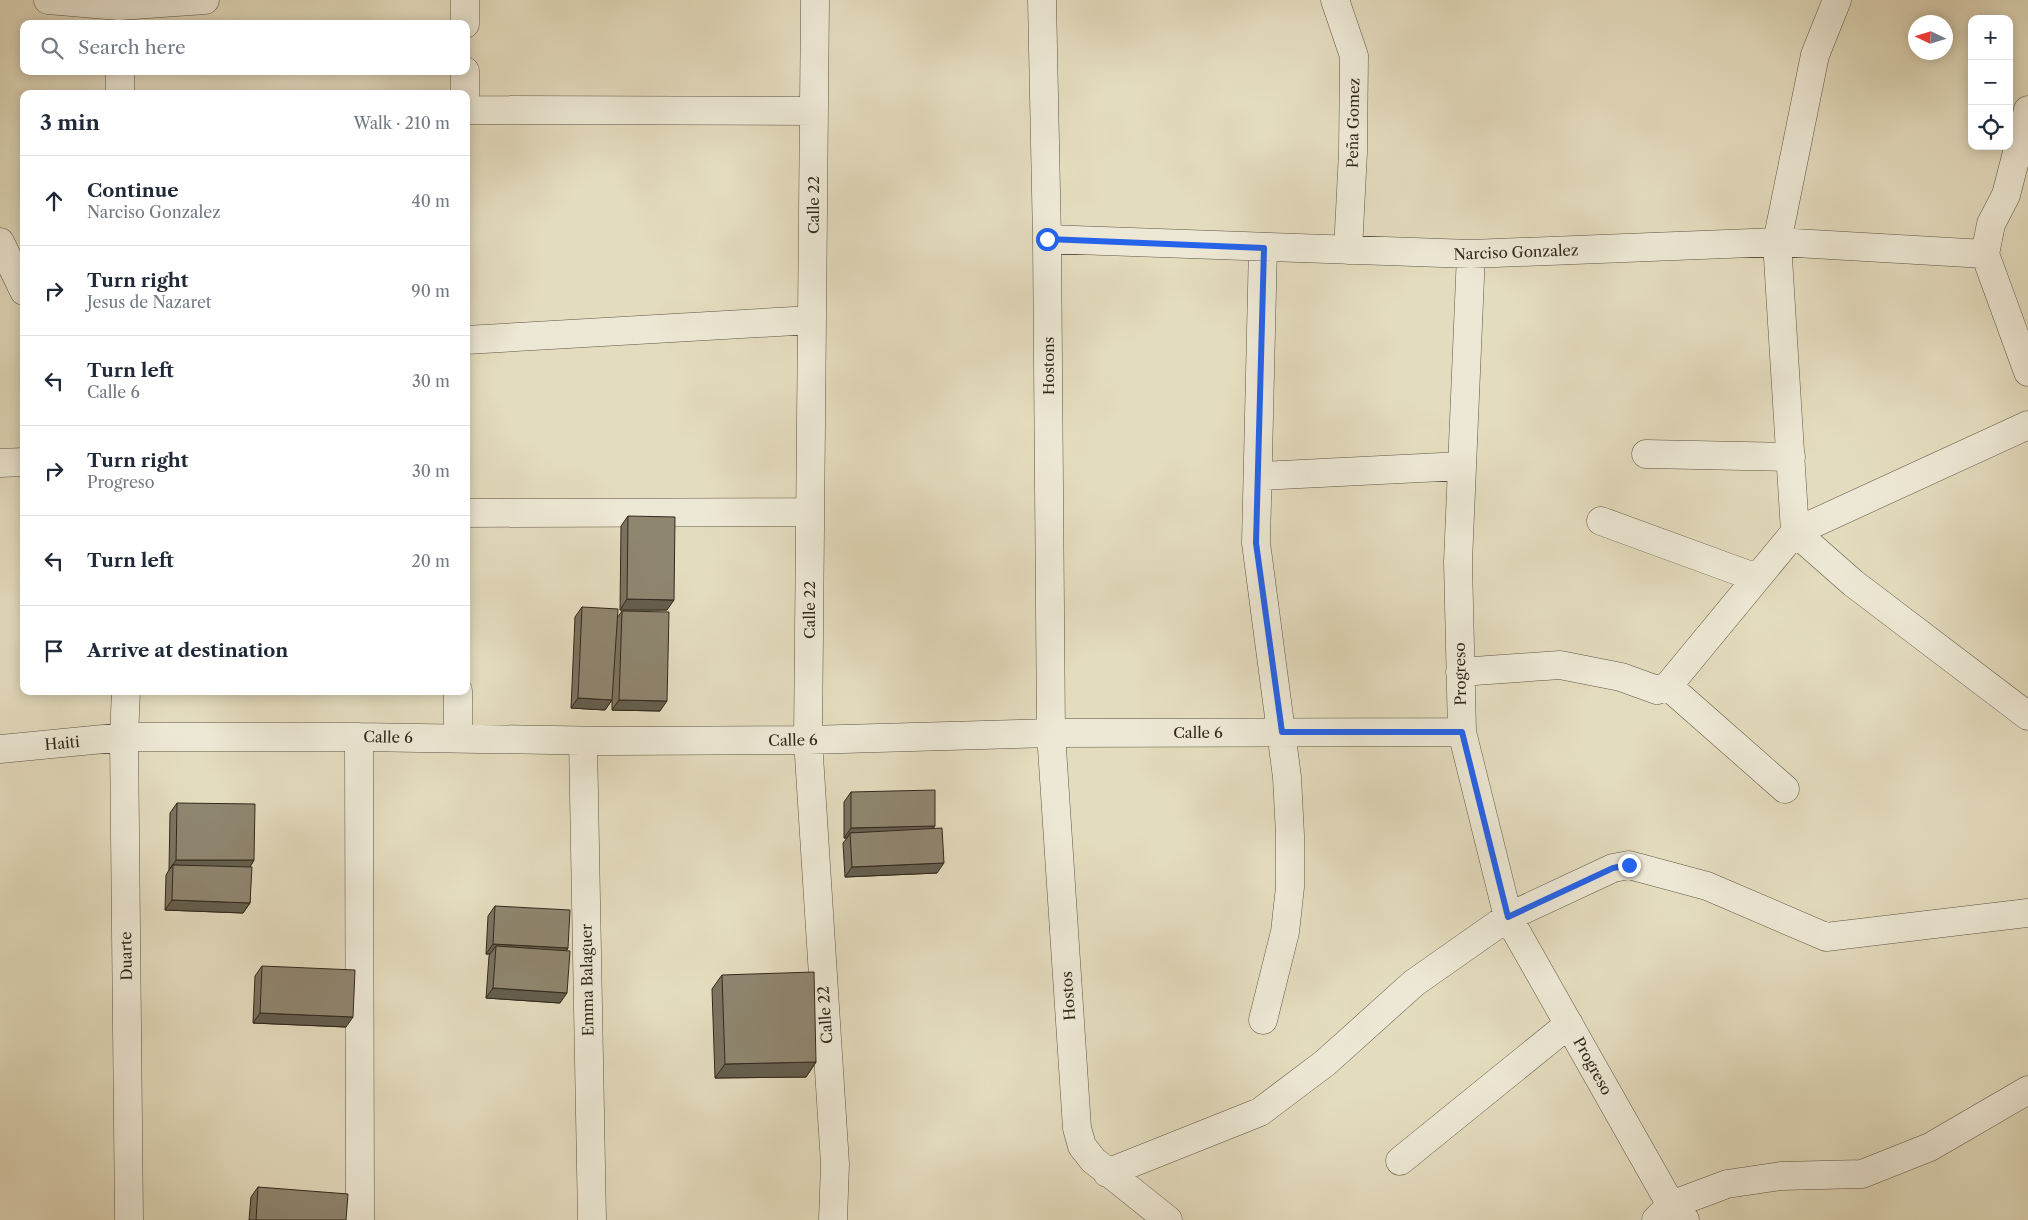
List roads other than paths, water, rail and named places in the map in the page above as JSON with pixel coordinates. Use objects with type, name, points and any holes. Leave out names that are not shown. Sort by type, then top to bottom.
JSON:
[{"type":"street","points":[[48,0],[119,10],[205,0]]},
{"type":"street","points":[[465,0],[465,20]]},
{"type":"street","name":"Calle 22","points":[[815,0],[808,740],[835,1164],[833,1220]]},
{"type":"street","name":"Hostons","points":[[1042,0],[1047,239],[1051,733]]},
{"type":"street","name":"Peña Gomez","points":[[1335,0],[1354,56],[1353,152],[1348,250]]},
{"type":"street","points":[[1837,0],[1816,55],[1777,242],[1795,532],[1853,583],[2028,716]]},
{"type":"street","points":[[120,75],[120,90]]},
{"type":"street","points":[[465,75],[465,90]]},
{"type":"street","points":[[470,110],[814,111]]},
{"type":"street","points":[[2028,110],[2006,195],[1991,224],[1985,254],[2028,372]]},
{"type":"street","name":"Narciso Gonzalez","points":[[1047,239],[1471,254],[1777,242],[1985,254]]},
{"type":"street","points":[[0,242],[20,283]]},
{"type":"street","points":[[1263,1020],[1285,932],[1290,887],[1288,777],[1256,543],[1264,248]]},
{"type":"street","name":"Progreso","points":[[1471,254],[1458,562],[1462,732],[1508,917],[1569,1024],[1670,1215]]},
{"type":"street","points":[[470,340],[812,320]]},
{"type":"street","points":[[1460,672],[1560,665],[1620,677],[1657,690],[1668,686],[1795,532],[2028,425]]},
{"type":"street","points":[[1646,454],[1791,457]]},
{"type":"street","points":[[0,463],[20,462]]},
{"type":"street","points":[[1258,476],[1462,466]]},
{"type":"street","points":[[470,513],[810,512]]},
{"type":"street","points":[[1602,522],[1757,578]]},
{"type":"street","points":[[1668,686],[1786,789]]},
{"type":"street","name":"Duarte","points":[[125,695],[129,1220]]},
{"type":"street","points":[[458,695],[458,738]]},
{"type":"street","name":"Calle 6","points":[[124,737],[359,737],[583,741],[808,740],[1051,733],[1462,732]]},
{"type":"street","name":"Hostos","points":[[1051,733],[1077,1128],[1082,1146],[1093,1160],[1168,1220]]},
{"type":"street","name":"Haiti","points":[[0,749],[124,737]]},
{"type":"street","points":[[359,737],[360,1220]]},
{"type":"street","name":"Emma Balaguer","points":[[583,741],[592,1220]]},
{"type":"street","points":[[1107,1173],[1260,1112],[1325,1063],[1414,983],[1508,917],[1613,868],[1629,865],[1707,886],[1826,937],[2028,913]]},
{"type":"street","points":[[1400,1161],[1569,1024]]},
{"type":"street","points":[[1670,1215],[1727,1184],[1781,1176],[1862,1174],[1930,1147],[2026,1096]]}]
